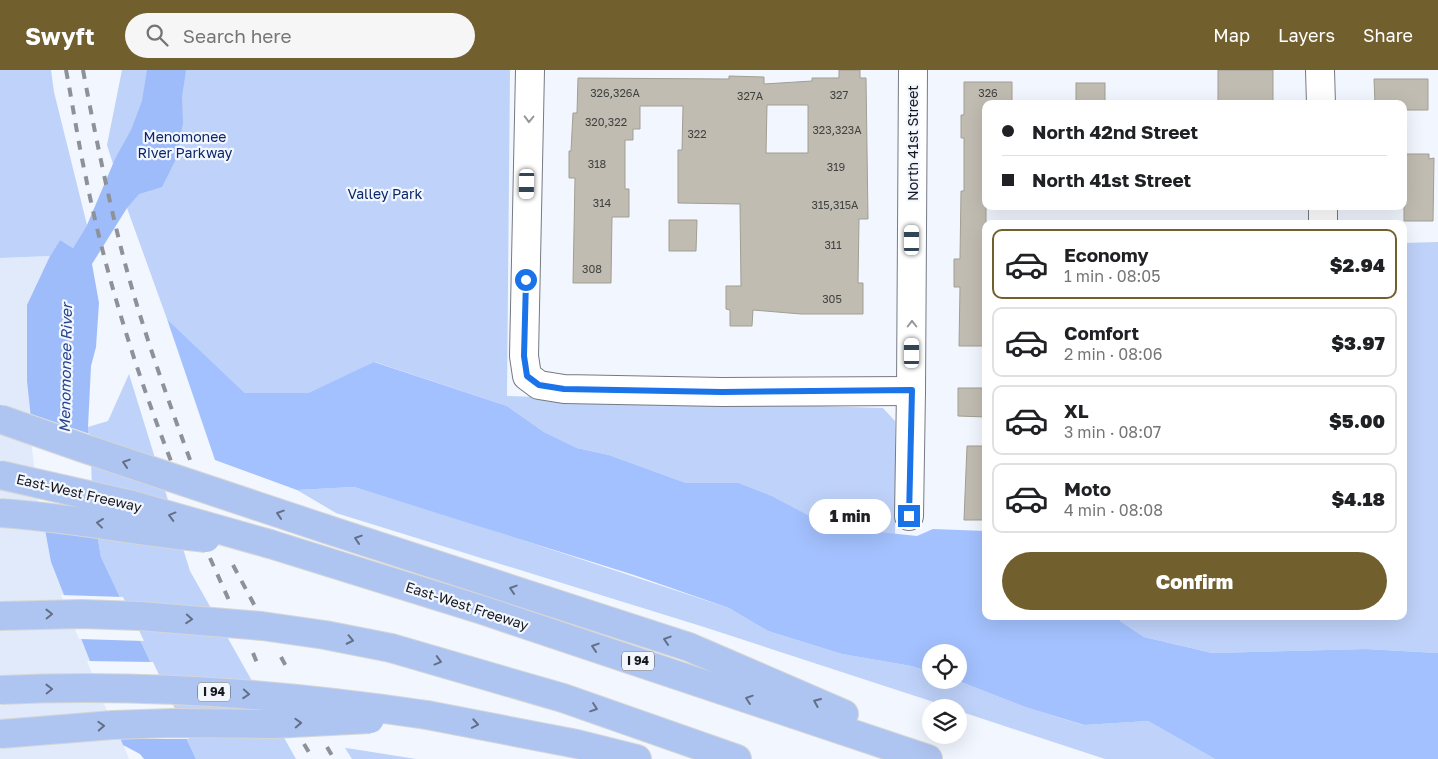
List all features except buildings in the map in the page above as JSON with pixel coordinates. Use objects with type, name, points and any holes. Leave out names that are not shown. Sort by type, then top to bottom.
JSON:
[{"type":"highway","points":[[0,419],[326,529],[689,647],[834,709],[941,759]]},
{"type":"highway","name":"East-West Freeway","points":[[0,475],[132,505],[346,567],[928,759]]},
{"type":"highway","points":[[0,513],[112,525],[163,534],[270,544]]},
{"type":"highway","points":[[0,616],[80,614],[200,620],[316,634],[391,648],[563,698],[737,759]]},
{"type":"highway","name":"I 94","points":[[0,690],[98,688],[219,692],[341,703],[427,715],[577,744],[637,759]]},
{"type":"highway","points":[[0,734],[113,725],[172,723],[273,724],[427,715]]},
{"type":"street","points":[[530,70],[524,356],[527,376],[539,385],[564,389],[722,392],[912,390]]},
{"type":"street","name":"North 41st Street","points":[[909,516],[912,390],[913,70]]},
{"type":"street","points":[[1320,70],[1321,100]]},
{"type":"shaded area","points":[[50,256],[27,306],[51,562],[129,759],[0,759],[0,258]]},
{"type":"shaded area","points":[[167,319],[245,393],[308,393],[374,362],[507,406],[544,432],[577,448],[609,455],[686,483],[739,483],[772,496],[831,527],[917,536],[933,529],[982,531],[982,620],[1120,620],[1144,637],[1212,653],[1366,649],[1438,653],[1438,759],[1215,759],[1148,721],[1084,725],[1025,707],[967,684],[967,644],[922,644],[922,669],[842,654],[768,631],[729,608],[634,575],[354,487],[297,490],[215,460]]},
{"type":"green space","points":[[0,70],[51,70],[54,92],[87,225],[73,248],[60,240],[50,256],[0,258]]},
{"type":"green space","points":[[122,70],[510,70],[507,396],[883,408],[895,421],[895,535],[831,527],[772,496],[739,483],[686,483],[609,455],[577,448],[544,432],[507,406],[375,362],[308,393],[245,393],[167,319],[127,208],[107,145]]},
{"type":"green space","points":[[1438,242],[1438,653],[1366,649],[1212,653],[1144,637],[1120,621],[1407,620],[1407,243]]},
{"type":"green space","points":[[129,374],[190,571],[296,759],[196,759],[101,557],[89,488],[88,427],[108,421]]},
{"type":"green space","points":[[354,487],[480,526],[729,608],[768,631],[842,654],[922,669],[922,689],[967,689],[967,684],[1025,707],[1083,725],[1148,721],[1215,759],[1105,759],[967,714],[967,699],[924,699],[704,627],[336,513],[297,490]]},
{"type":"green space","points":[[345,748],[353,749],[416,759],[352,759]]},
{"type":"water","name":"Menomonee River","points":[[147,70],[186,70],[182,97],[183,123],[176,159],[162,187],[139,194],[127,208],[92,264],[99,303],[96,347],[91,366],[88,427],[89,488],[101,557],[196,759],[144,759],[140,754],[123,745],[51,562],[40,502],[27,381],[27,305],[50,256],[60,240],[73,248],[87,225],[115,159],[131,130],[142,101]]},
{"type":"pier","points":[[28,413],[90,434],[92,488],[100,536],[42,528]]},
{"type":"pier","points":[[61,595],[123,597],[144,641],[79,639]]},
{"type":"pier","points":[[87,661],[153,662],[189,739],[118,739]]},
{"type":"railway","points":[[66,70],[80,151],[102,250],[122,321],[171,461]]},
{"type":"railway","points":[[83,70],[105,179],[127,272],[154,357],[193,468]]},
{"type":"railway","points":[[210,558],[232,607]]},
{"type":"railway","points":[[233,565],[257,610]]},
{"type":"railway","points":[[253,653],[259,668]]},
{"type":"railway","points":[[281,657],[288,670]]},
{"type":"railway","points":[[304,744],[313,759]]},
{"type":"railway","points":[[327,747],[334,759]]},
{"type":"route","points":[[526,280],[524,356],[527,376],[539,385],[564,389],[722,392],[912,390],[909,516]]},
{"type":"park label","name":"Menomonee River Parkway","points":[[185,146]]},
{"type":"park label","name":"Valley Park","points":[[385,194]]}]
